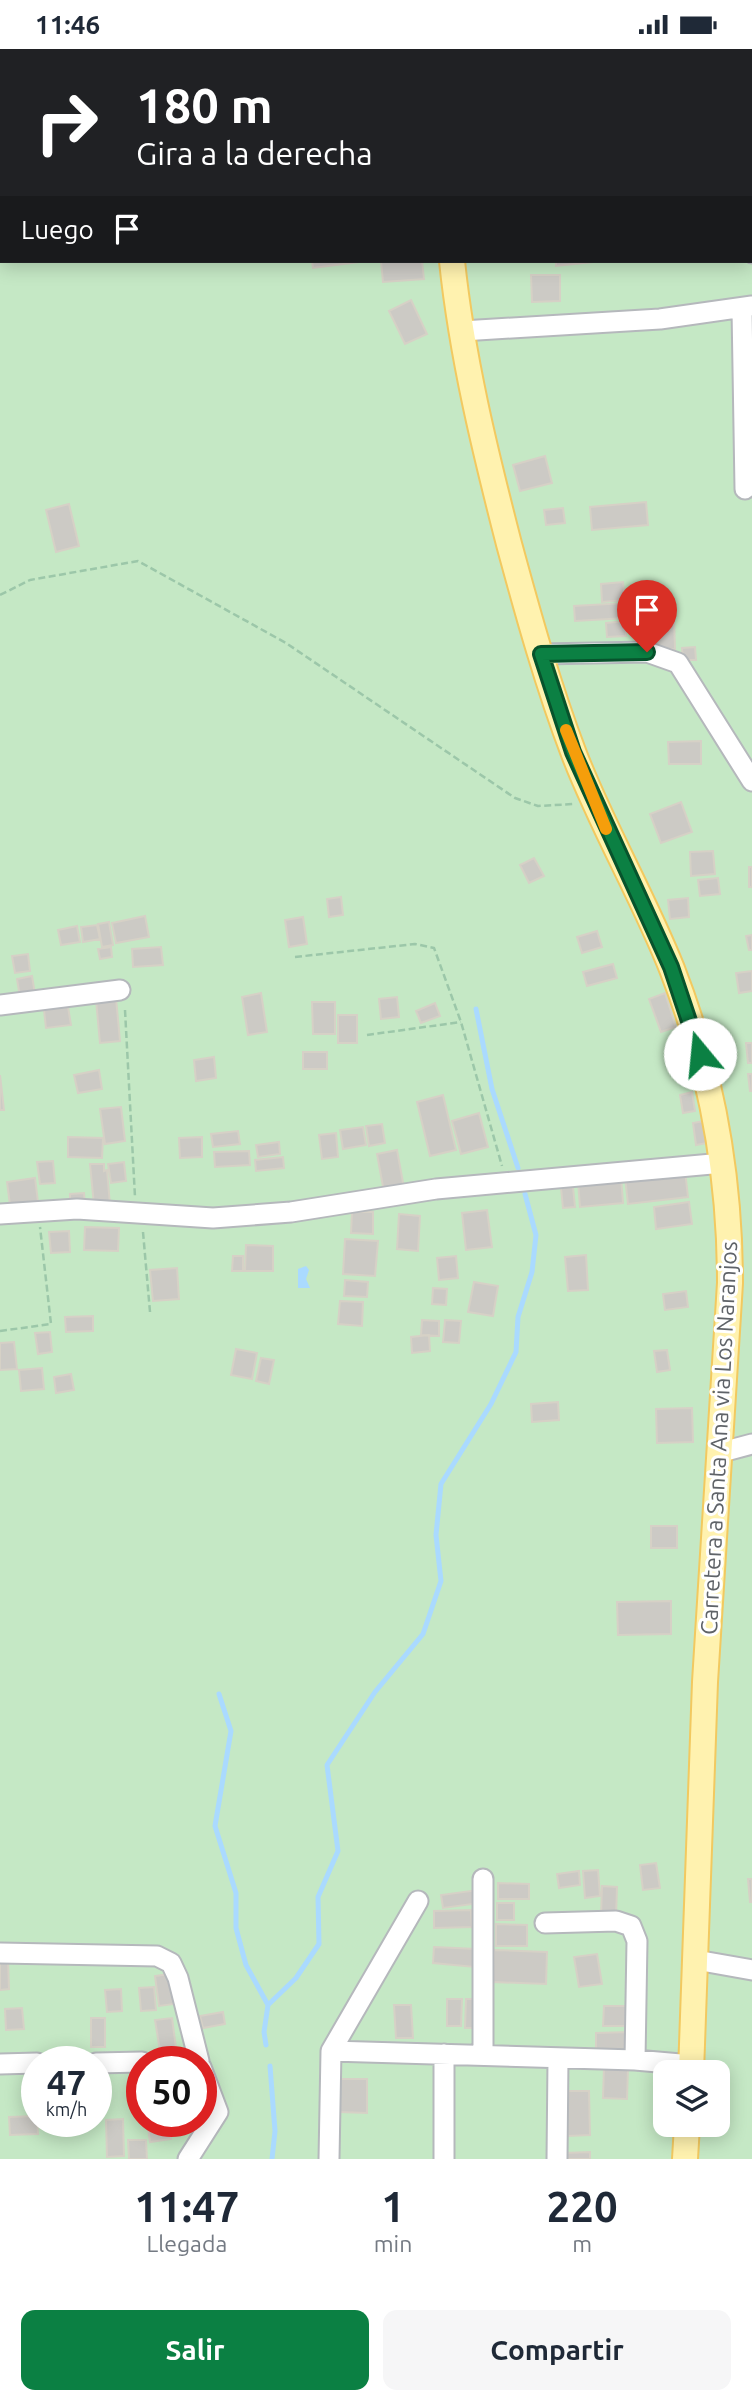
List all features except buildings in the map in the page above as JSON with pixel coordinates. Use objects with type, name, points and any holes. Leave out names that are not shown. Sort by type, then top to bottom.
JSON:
[{"type":"main road","name":"Carretera a Santa Ana via Los Naranjos","points":[[452,263],[462,331],[498,503],[541,654],[573,752],[671,967],[707,1079],[723,1163],[730,1233],[722,1452],[705,1682],[692,2060]]},
{"type":"main road","points":[[685,2159],[686,2137]]},
{"type":"street","points":[[462,331],[660,319],[747,308],[745,489]]},
{"type":"street","points":[[541,654],[647,652],[678,663],[752,781]]},
{"type":"street","points":[[0,1005],[120,990]]},
{"type":"street","points":[[0,1214],[77,1209],[213,1218],[291,1212],[436,1189],[723,1163]]},
{"type":"street","points":[[722,1452],[752,1444]]},
{"type":"street","points":[[483,1879],[483,2055]]},
{"type":"street","points":[[329,2159],[331,2051],[418,1901]]},
{"type":"street","points":[[545,1923],[616,1921],[631,1926],[637,1941],[635,2060]]},
{"type":"street","points":[[0,1953],[156,1956],[171,1963],[178,1978],[196,2046]]},
{"type":"street","points":[[696,1960],[752,1970]]},
{"type":"street","points":[[331,2051],[635,2060],[653,2063]]},
{"type":"street","points":[[444,2055],[444,2159]]},
{"type":"street","points":[[557,2159],[558,2059]]},
{"type":"street","points":[[0,2064],[21,2063]]},
{"type":"street","points":[[188,2159],[202,2137]]},
{"type":"path","points":[[0,595],[30,580],[138,561],[286,643],[515,798],[538,806],[593,800]]},
{"type":"path","points":[[295,957],[415,944],[434,948],[461,1022],[507,1182]]},
{"type":"path","points":[[125,1010],[139,1215],[150,1312]]},
{"type":"path","points":[[367,1035],[461,1022]]},
{"type":"path","points":[[0,1331],[51,1324],[38,1210]]},
{"type":"green space","points":[[0,263],[752,263],[752,2159],[0,2159]]},
{"type":"water","points":[[306,1266],[309,1270],[306,1279],[310,1288],[298,1288],[298,1269]]},
{"type":"waterway","points":[[476,1009],[492,1089],[518,1168]]},
{"type":"waterway","points":[[268,2005],[296,1978],[319,1944],[318,1897],[338,1851],[327,1765],[375,1692],[423,1634],[441,1581],[436,1535],[441,1484],[491,1404],[516,1352],[518,1317],[532,1272],[536,1235],[525,1194]]},
{"type":"waterway","points":[[219,1694],[231,1731],[215,1826],[236,1893],[236,1928],[246,1965],[268,2005],[264,2032],[266,2045]]},
{"type":"waterway","points":[[270,2066],[275,2131],[272,2159]]},
{"type":"slow traffic","points":[[566,730],[606,829]]},
{"type":"route","points":[[647,652],[541,654],[573,752],[671,967],[700,1054]]}]
